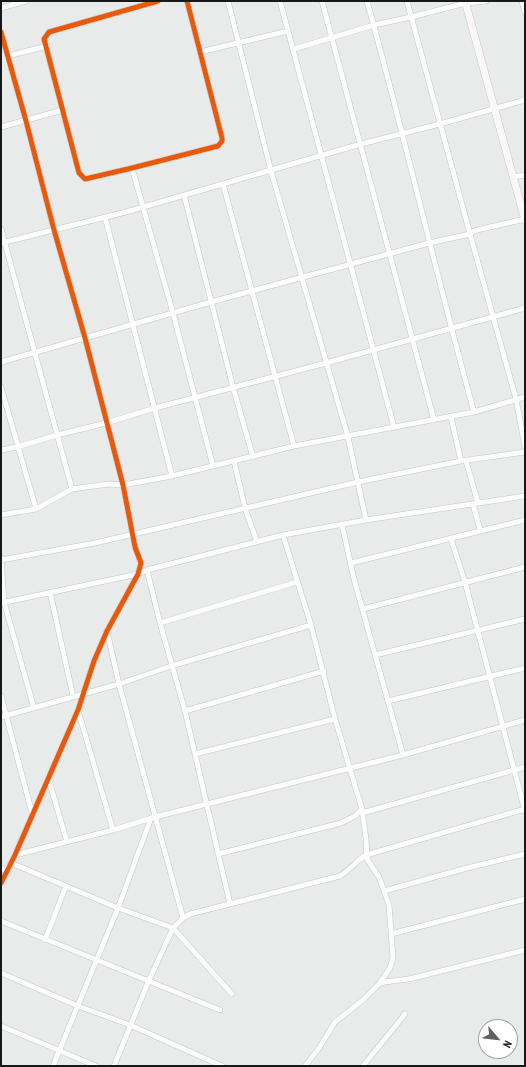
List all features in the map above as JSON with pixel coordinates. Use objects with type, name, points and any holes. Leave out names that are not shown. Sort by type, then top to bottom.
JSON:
[{"type":"street","points":[[1,8],[26,1]]},
{"type":"street","points":[[158,1],[49,32],[44,38],[64,110],[79,173],[85,179],[218,146],[222,142],[187,1]]},
{"type":"street","points":[[228,1],[271,171],[348,437],[366,520]]},
{"type":"street","points":[[282,1],[288,31],[394,427]]},
{"type":"street","points":[[322,1],[434,420]]},
{"type":"street","points":[[367,1],[403,133],[429,243],[474,412]]},
{"type":"street","points":[[407,1],[516,399],[525,447]]},
{"type":"street","points":[[294,49],[374,25],[411,17],[465,2],[486,1]]},
{"type":"street","points":[[519,1],[525,11]]},
{"type":"street","points":[[522,1],[525,11]]},
{"type":"street","points":[[1,362],[211,302],[429,243],[470,234],[477,230],[525,219],[465,2]]},
{"type":"street","points":[[200,52],[288,31]]},
{"type":"street","points":[[1,32],[54,230],[85,338],[123,485],[135,547],[141,563],[138,574],[107,631],[94,661],[78,710],[15,855],[1,883]]},
{"type":"street","points":[[8,56],[47,46]]},
{"type":"street","points":[[3,242],[144,207],[361,144],[525,100]]},
{"type":"street","points":[[1,127],[64,110]]},
{"type":"street","points":[[132,168],[173,313],[213,466]]},
{"type":"street","points":[[513,177],[525,174]]},
{"type":"street","points":[[223,184],[294,446]]},
{"type":"street","points":[[184,195],[233,387],[253,457]]},
{"type":"street","points":[[105,217],[172,476]]},
{"type":"street","points":[[1,229],[3,242],[72,489]]},
{"type":"street","points":[[1,450],[106,423],[155,408],[374,349],[413,340],[525,308]]},
{"type":"street","points":[[1,387],[36,509]]},
{"type":"street","points":[[1,515],[36,509],[72,489],[108,484],[123,485],[172,476],[294,446],[474,412],[525,397]]},
{"type":"street","points":[[451,417],[464,461],[480,530]]},
{"type":"street","points":[[34,708],[2,602],[1,559],[95,543],[358,482],[464,461],[525,452]]},
{"type":"street","points":[[234,461],[245,508],[257,542]]},
{"type":"street","points":[[2,602],[138,574],[147,570],[283,535],[366,520],[525,496]]},
{"type":"street","points":[[350,563],[525,520]]},
{"type":"street","points":[[342,525],[350,563],[403,755]]},
{"type":"street","points":[[283,535],[311,625],[324,671],[335,719],[362,811],[366,839],[366,855],[368,861],[377,874],[389,905],[394,954],[390,968],[379,984],[364,999],[335,1022],[319,1048],[305,1066]]},
{"type":"street","points":[[114,1066],[149,980],[173,928],[183,918],[190,914],[340,876],[350,870],[358,859],[366,855],[525,810],[465,582],[451,539]]},
{"type":"street","points":[[363,610],[525,567]]},
{"type":"street","points":[[147,570],[171,666],[185,711],[230,904]]},
{"type":"street","points":[[160,624],[297,582]]},
{"type":"street","points":[[50,592],[74,696]]},
{"type":"street","points":[[375,655],[525,619]]},
{"type":"street","points":[[3,716],[119,684],[171,666],[311,625]]},
{"type":"street","points":[[107,631],[153,818],[183,918]]},
{"type":"street","points":[[388,701],[525,668]]},
{"type":"street","points":[[185,711],[324,671]]},
{"type":"street","points":[[1,696],[3,716],[32,813]]},
{"type":"street","points":[[78,710],[113,830]]},
{"type":"street","points":[[195,754],[335,719]]},
{"type":"street","points":[[15,855],[113,830],[153,818],[403,755],[503,725],[525,720]]},
{"type":"street","points":[[218,854],[341,823],[362,811],[525,767]]},
{"type":"street","points":[[48,777],[67,842]]},
{"type":"street","points":[[54,1066],[153,818]]},
{"type":"street","points":[[384,891],[525,854]]},
{"type":"street","points":[[1,870],[6,868],[11,863]]},
{"type":"street","points":[[11,863],[118,908],[173,928],[232,994]]},
{"type":"street","points":[[45,940],[66,886]]},
{"type":"street","points":[[391,934],[525,899]]},
{"type":"street","points":[[1,921],[220,1010]]},
{"type":"street","points":[[379,984],[409,979],[525,950]]},
{"type":"street","points":[[1,973],[78,1006],[130,1025],[222,1066]]},
{"type":"street","points":[[363,1066],[405,1014]]},
{"type":"street","points":[[1,1026],[96,1066]]},
{"type":"cycle path","points":[[158,1],[49,32],[44,39],[79,173],[85,179],[218,146],[222,141],[187,1]]},
{"type":"cycle path","points":[[1,32],[54,230],[85,338],[123,485],[135,547],[141,563],[138,574],[107,631],[94,661],[78,710],[15,855],[1,883]]}]
